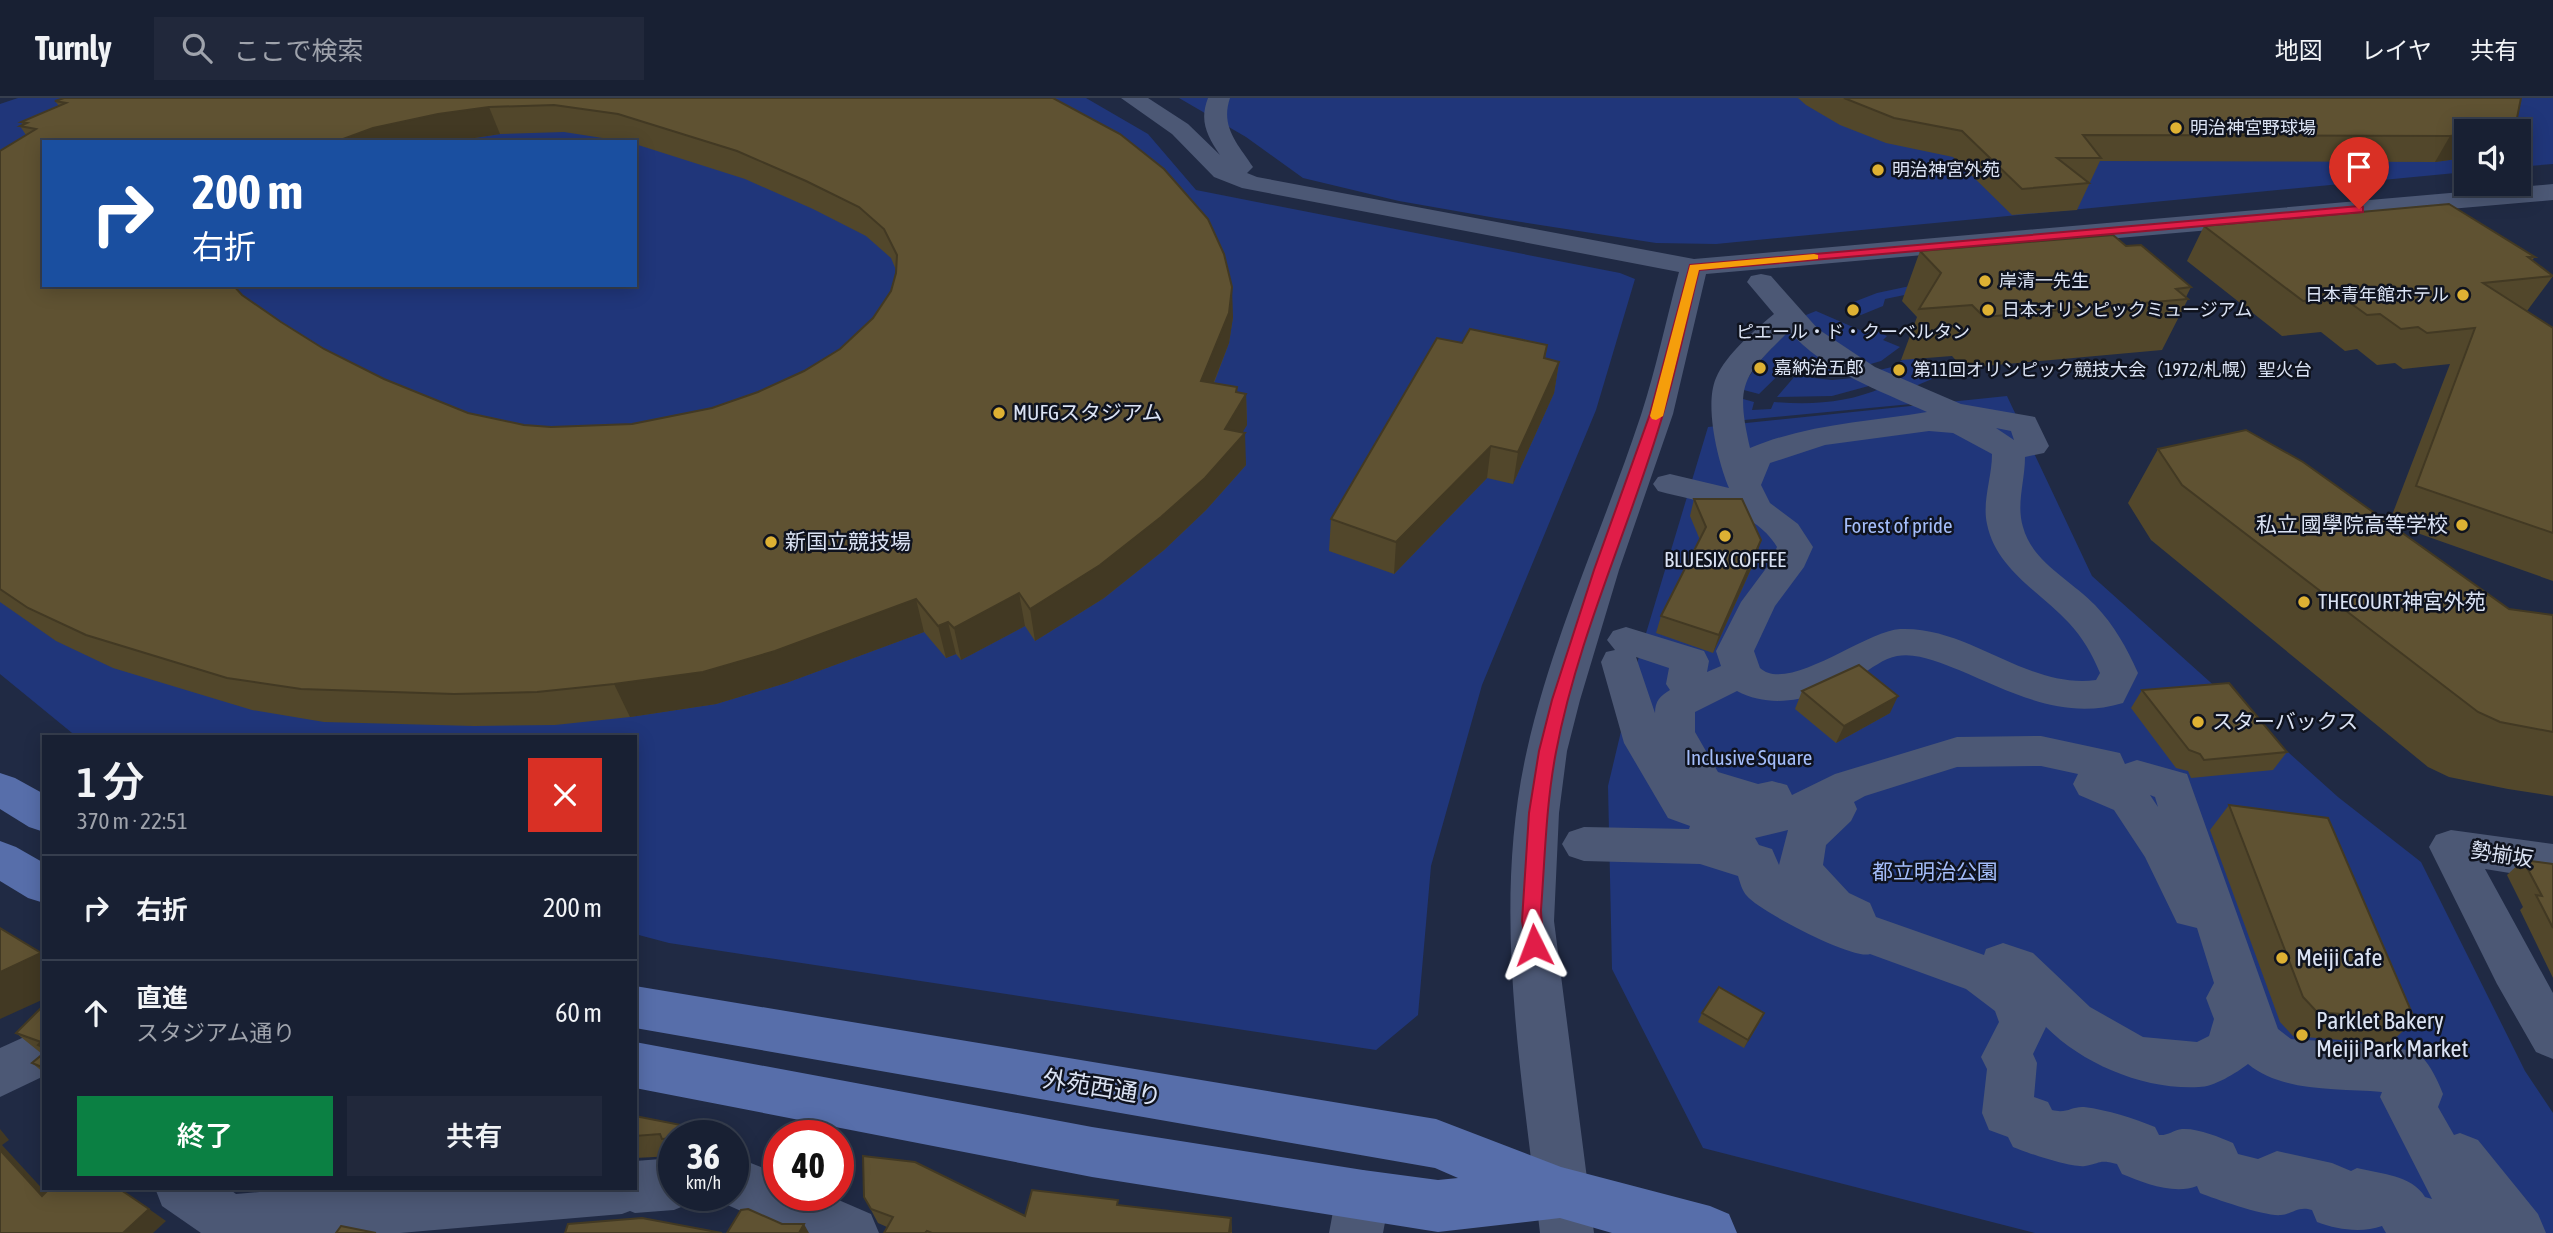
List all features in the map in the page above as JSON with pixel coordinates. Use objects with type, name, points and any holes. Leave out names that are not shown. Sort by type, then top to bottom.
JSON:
[{"type":"main road","points":[[0,789],[42,814]]},
{"type":"main road","points":[[0,859],[42,884]]},
{"type":"main road","name":"外苑西通り","points":[[637,1007],[1436,1144],[1564,1213]]},
{"type":"main road","name":"外苑西通り","points":[[637,1065],[1079,1150],[1359,1215],[1437,1206],[1564,1213],[1710,1233]]},
{"type":"street","points":[[1132,98],[1180,129],[1223,172],[1251,183],[1694,267],[2553,192]]},
{"type":"street","points":[[1219,98],[1214,109],[1219,137],[1251,183]]},
{"type":"street","points":[[1564,1213],[1531,921],[1538,813],[1547,751],[1560,700],[1601,570],[1657,414],[1694,267]]},
{"type":"street","points":[[1717,833],[1683,806],[1644,743],[1623,651],[1690,661],[1686,684],[1704,689],[1782,688],[1835,672],[1877,648],[1903,642],[1948,651],[2063,697],[2095,697],[2109,693],[2119,673],[2106,642],[2075,607],[2033,572],[2008,536],[2001,497],[2010,468],[2008,451],[1991,436],[1966,426],[1864,373],[1808,335],[1761,282]]},
{"type":"street","points":[[1745,687],[1735,651],[1759,602],[1786,567],[1795,547],[1788,533],[1750,497],[1736,461],[1728,418],[1731,377],[1783,321],[1792,317]]},
{"type":"street","points":[[1750,497],[1756,457],[1784,444],[1822,433],[1936,421],[1949,417]]},
{"type":"street","points":[[1670,484],[1750,497]]},
{"type":"street","points":[[1704,689],[1675,705],[1675,733],[1703,784],[1758,800],[1810,800],[1899,777],[1999,762],[2074,775],[2129,798],[2162,847],[2213,952],[2238,1019],[2230,1050],[2201,1065],[2136,1059],[2070,1020],[2016,967],[1970,951],[1901,939],[1833,906],[1800,870],[1810,800]]},
{"type":"street","points":[[2041,751],[2105,764],[2114,781],[2140,782],[2137,776],[2172,785],[2258,1043],[2281,1061],[2402,1070],[2418,1094],[2405,1097],[2469,1213],[2468,1228],[2455,1231],[2408,1220],[2399,1204],[2357,1194],[2362,1209],[2336,1203],[2332,1189],[2277,1176],[2280,1190],[2219,1175],[2215,1161],[2180,1154],[2183,1166],[2140,1156],[2137,1144],[2081,1131],[2083,1142],[2031,1130],[2030,1119],[2007,1113],[2012,1063],[2006,1057],[2026,1018],[2020,1016],[2018,1000],[1983,975],[1868,934],[1863,937],[1797,906],[1763,884],[1756,862],[1716,853],[1717,833],[1725,816],[1772,819],[1810,800],[1958,752],[2041,751]]},
{"type":"street","points":[[1584,844],[1717,833],[1803,852]]},
{"type":"street","name":"勢揃坂","points":[[2553,862],[2451,847],[2514,970],[2553,1037]]},
{"type":"street","points":[[2015,1059],[2070,1020]]},
{"type":"street","points":[[2230,1050],[2255,1066],[2398,1080],[2519,1233]]},
{"type":"street","points":[[0,1074],[42,1053]]},
{"type":"street","points":[[42,1058],[38,1069],[42,1076]]},
{"type":"street","points":[[637,1187],[658,1185]]},
{"type":"street","points":[[749,1188],[852,1233]]},
{"type":"street","points":[[185,1190],[236,1214],[592,1190]]},
{"type":"green space","name":"新国立競技場","points":[[18,98],[1086,98],[1148,134],[1196,190],[1620,273],[1635,279],[1596,410],[1482,685],[1431,866],[1418,1015],[1376,1050],[669,943],[637,935],[637,735],[75,735],[0,674],[0,104]]},
{"type":"green space","name":"明治神宮外苑","points":[[1179,98],[2553,98],[2553,164],[2531,166],[2531,119],[2454,119],[2454,173],[1716,244],[1656,243],[1399,201],[1303,178],[1246,137]]},
{"type":"green space","points":[[1910,286],[1919,292],[1885,299],[1883,306],[1861,315],[1846,305],[1877,293]]},
{"type":"green space","points":[[1816,311],[1869,334],[1874,330],[1887,336],[1883,340],[1900,347],[1881,361],[1867,365],[1808,323],[1806,315]]},
{"type":"green space","points":[[1787,332],[1858,374],[1830,377],[1798,374],[1803,369],[1794,360],[1759,394],[1740,389],[1764,356]]},
{"type":"green space","points":[[1913,353],[1918,360],[1926,360],[1932,379],[1913,387],[1875,371],[1892,367]]},
{"type":"green space","points":[[1795,376],[1832,380],[1864,377],[1876,384],[1832,396],[1777,397]]},
{"type":"green space","points":[[1884,387],[1932,402],[1734,421],[1736,397],[1754,402],[1752,410],[1771,409],[1774,402],[1830,402],[1857,397]]},
{"type":"green space","name":"都立明治公園","points":[[2007,396],[2092,576],[2338,797],[2421,862],[2525,1071],[2553,1113],[2553,1233],[2035,1233],[1703,1148],[1612,969],[1608,786],[1638,660],[1708,427]]},
{"type":"building","name":"MUFGスタジアム","points":[[64,98],[1053,98],[1120,134],[1164,169],[1208,219],[1224,254],[1232,287],[1229,313],[1201,381],[1237,387],[1236,392],[1246,394],[1225,429],[1245,433],[1205,478],[1100,565],[1030,609],[1019,593],[954,628],[948,622],[938,626],[916,599],[775,651],[703,672],[537,692],[454,694],[301,689],[227,678],[86,635],[28,608],[0,589],[0,151],[36,129],[20,126],[27,123],[21,122],[66,103],[55,101]]},
{"type":"building","name":"明治神宮野球場","points":[[1844,98],[2521,98],[2517,119],[2454,119],[2454,136],[2450,136],[2083,135],[2101,158],[2057,158],[2089,183],[2022,189],[1962,131],[1894,118]]},
{"type":"building","points":[[2449,204],[2535,257],[2528,257],[2553,276],[2483,283],[2553,328],[2553,533],[2416,486],[2475,328],[2427,333],[2418,327],[2401,329],[2380,314],[2367,315],[2342,297],[2303,301],[2204,226]]},
{"type":"building","points":[[2113,235],[2126,246],[2141,245],[2191,287],[2176,289],[2188,299],[1984,317],[1972,305],[1919,309],[1941,273],[1920,251]]},
{"type":"building","points":[[1470,329],[1547,345],[1544,358],[1559,362],[1518,452],[1491,446],[1396,542],[1331,519],[1437,338],[1462,343]]},
{"type":"building","points":[[2246,430],[2303,462],[2509,609],[2553,615],[2553,732],[2500,722],[2478,712],[2182,485],[2158,449]]},
{"type":"building","points":[[1694,499],[1742,499],[1761,540],[1719,635],[1661,616],[1706,527]]},
{"type":"building","points":[[1859,665],[1898,696],[1844,726],[1802,691]]},
{"type":"building","points":[[2229,683],[2287,752],[2204,760],[2200,754],[2189,750],[2142,690]]},
{"type":"building","points":[[2229,805],[2328,818],[2415,1020],[2317,1012],[2303,997]]},
{"type":"building","points":[[2523,860],[2553,864],[2553,928],[2536,895],[2542,896]]},
{"type":"building","points":[[0,928],[41,953],[0,972]]},
{"type":"building","points":[[1719,987],[1764,1013],[1748,1040],[1702,1013]]},
{"type":"building","points":[[42,1007],[42,1047],[38,1045],[41,1042],[16,1033]]},
{"type":"building","points":[[42,1055],[42,1067],[32,1063]]},
{"type":"building","points":[[637,1116],[658,1121],[658,1134],[637,1136]]},
{"type":"building","points":[[0,1150],[42,1196],[48,1190],[121,1190],[149,1209],[123,1233],[0,1233]]},
{"type":"building","points":[[863,1156],[915,1162],[1025,1216],[1032,1190],[1118,1200],[1117,1205],[1231,1218],[1229,1233],[884,1233],[893,1217],[871,1209],[864,1197]]},
{"type":"building","points":[[749,1209],[782,1224],[804,1224],[799,1233],[727,1233],[740,1211]]},
{"type":"building","points":[[642,1218],[722,1233],[565,1233],[568,1224]]},
{"type":"building","points":[[341,1226],[376,1233],[336,1233]]},
{"type":"slow traffic","points":[[1656,416],[1694,267],[1814,257]]},
{"type":"place","name":"明治神宮野球場","points":[[2176,128]]},
{"type":"place","name":"明治神宮外苑","points":[[1878,170]]},
{"type":"place","name":"岸清一先生","points":[[1985,281]]},
{"type":"place","name":"日本青年館ホテル","points":[[2463,295]]},
{"type":"place","name":"ピエール・ド・クーベルタン","points":[[1853,310]]},
{"type":"place","name":"日本オリンピックミュージアム","points":[[1988,310]]},
{"type":"place","name":"嘉納治五郎","points":[[1760,368]]},
{"type":"place","name":"第11回オリンピック競技大会（1972/札幌）聖火台","points":[[1899,370]]},
{"type":"place","name":"MUFGスタジアム","points":[[999,413]]},
{"type":"place","name":"私立 國學院高等学校","points":[[2462,525]]},
{"type":"place","name":"BLUESIX COFFEE","points":[[1725,536]]},
{"type":"place","name":"新国立競技場","points":[[771,542]]},
{"type":"place","name":"THECOURT神宮外苑","points":[[2304,602]]},
{"type":"place","name":"スターバックス","points":[[2198,722]]},
{"type":"place","name":"Meiji Cafe","points":[[2282,958]]},
{"type":"place","name":"Parklet Bakery Meiji Park Market","points":[[2302,1035]]},
{"type":"route","points":[[1534,945],[1531,921],[1538,813],[1547,751],[1560,700],[1601,570],[1657,414],[1694,267],[2359,209]]},
{"type":"park label","name":"Forest of pride","points":[[1898,526]]},
{"type":"park label","name":"Inclusive Square","points":[[1749,758]]}]
